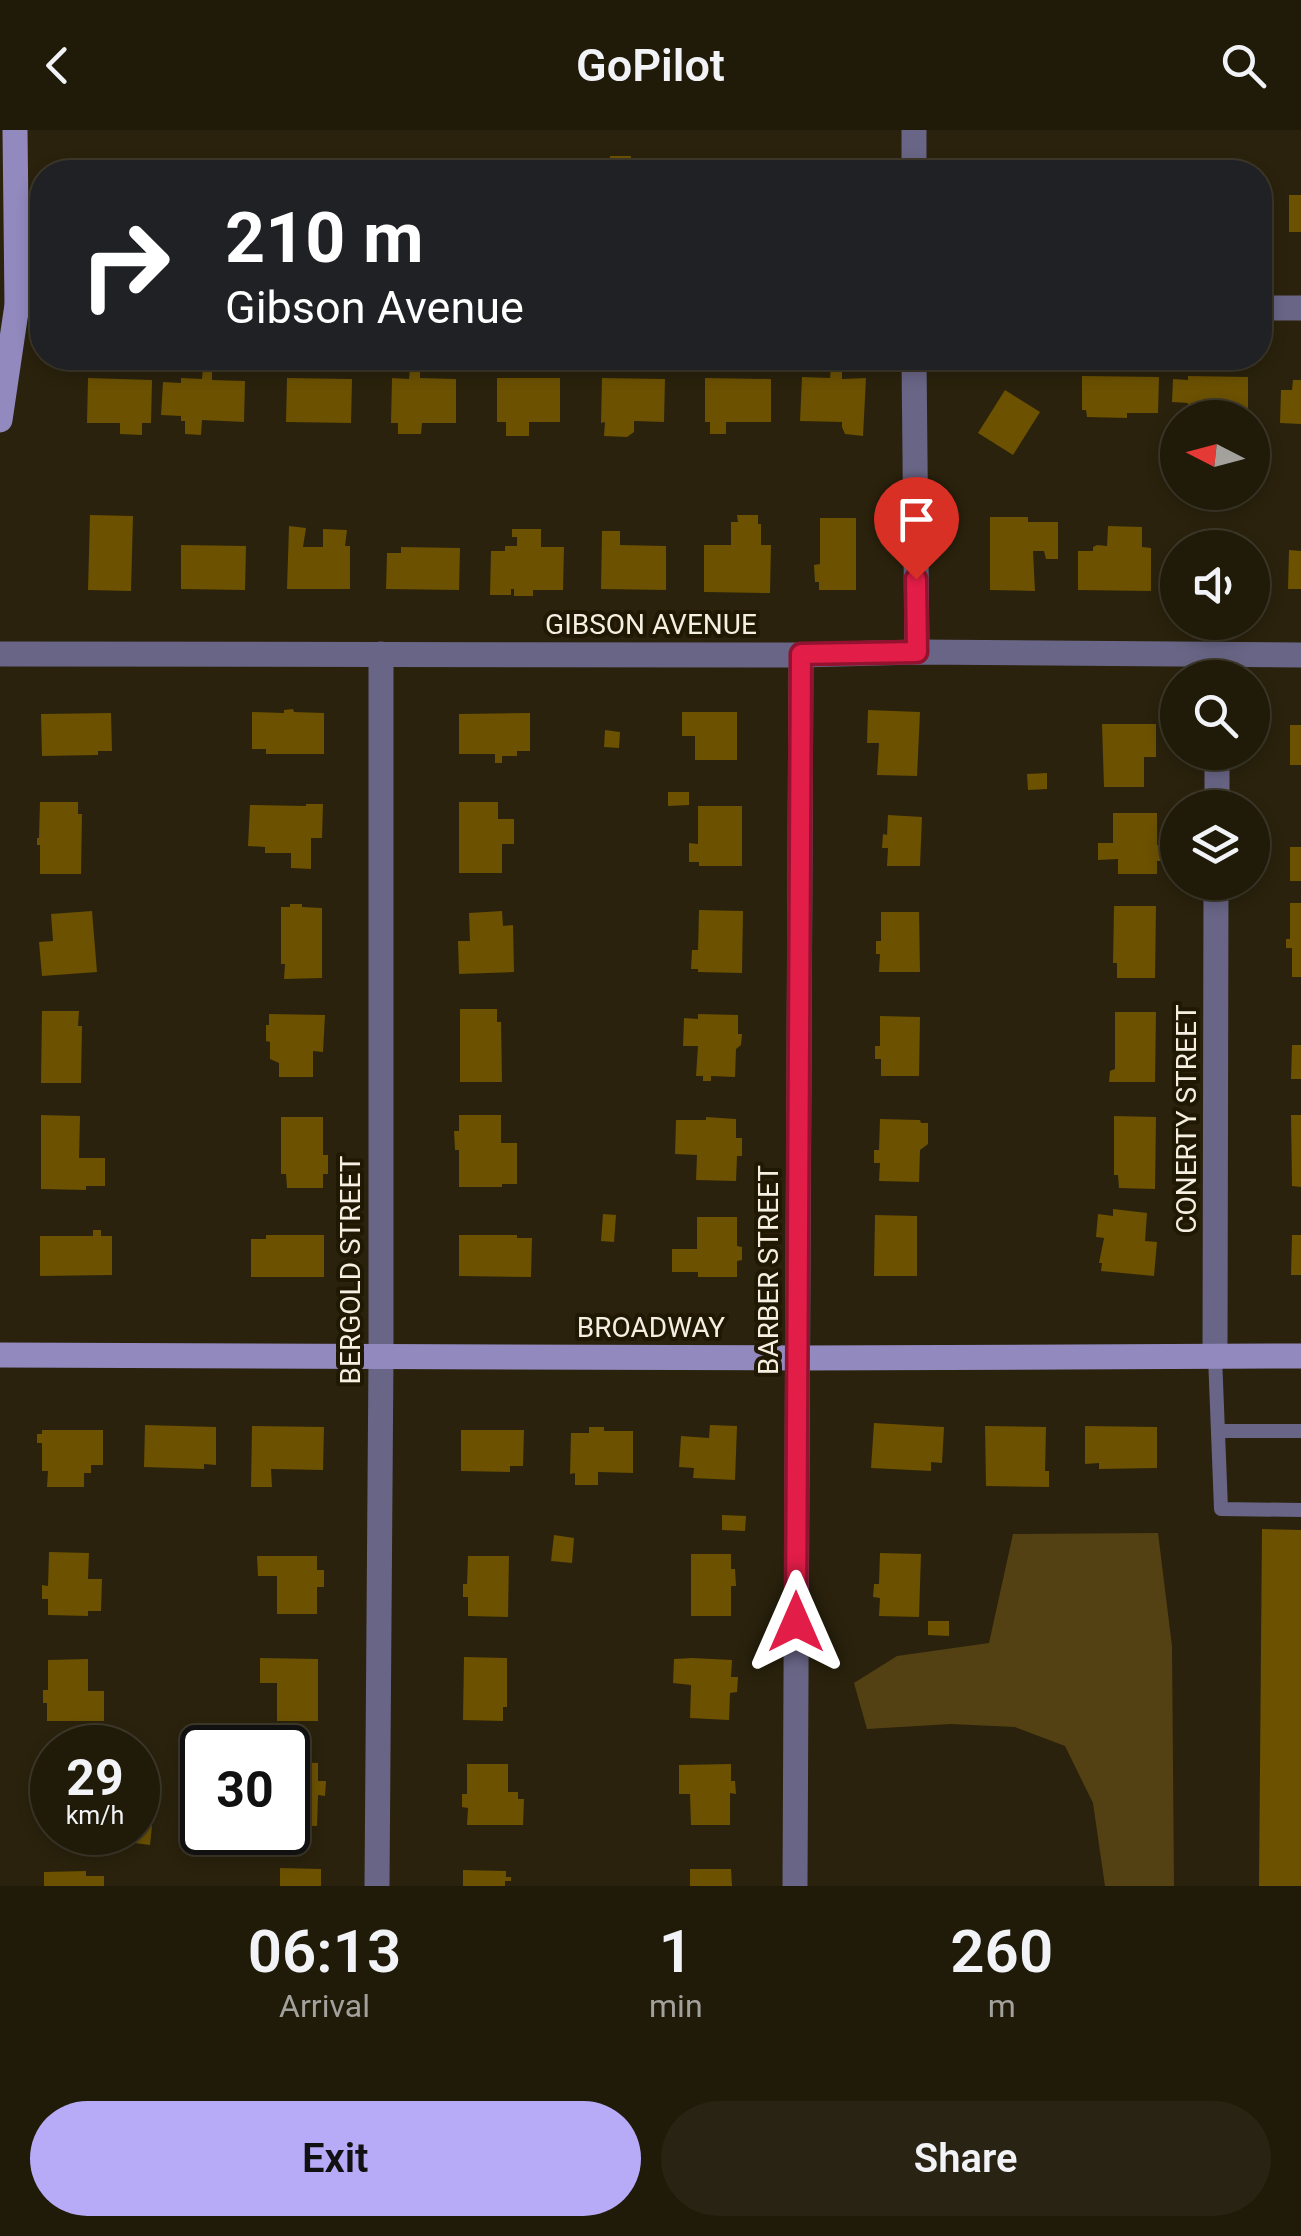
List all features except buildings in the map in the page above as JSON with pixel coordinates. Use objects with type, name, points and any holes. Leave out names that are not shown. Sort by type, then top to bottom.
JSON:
[{"type":"street","points":[[0,420],[20,305],[15,130]]},
{"type":"street","points":[[914,130],[914,160]]},
{"type":"street","points":[[1272,308],[1301,308]]},
{"type":"street","points":[[914,370],[917,652]]},
{"type":"street","name":"GIBSON AVENUE","points":[[0,654],[917,652],[1160,663]]},
{"type":"street","name":"BERGOLD STREET","points":[[378,1886],[380,654]]},
{"type":"street","name":"BARBER STREET","points":[[795,1886],[801,654]]},
{"type":"street","name":"GIBSON AVENUE","points":[[1263,660],[1301,655]]},
{"type":"street","name":"CONERTY STREET","points":[[1215,1356],[1216,900]]},
{"type":"street","name":"BROADWAY","points":[[0,1355],[1301,1356]]},
{"type":"lane","points":[[1215,1356],[1220,1509],[1301,1510]]},
{"type":"lane","points":[[1218,1431],[1301,1431]]},
{"type":"shaded area","points":[[1158,1533],[1172,1646],[1174,1886],[1105,1886],[1093,1803],[1065,1746],[1015,1727],[951,1724],[867,1729],[854,1683],[897,1656],[989,1643],[1013,1534]]},
{"type":"route","points":[[796,1622],[801,654],[917,652],[916,579]]}]
